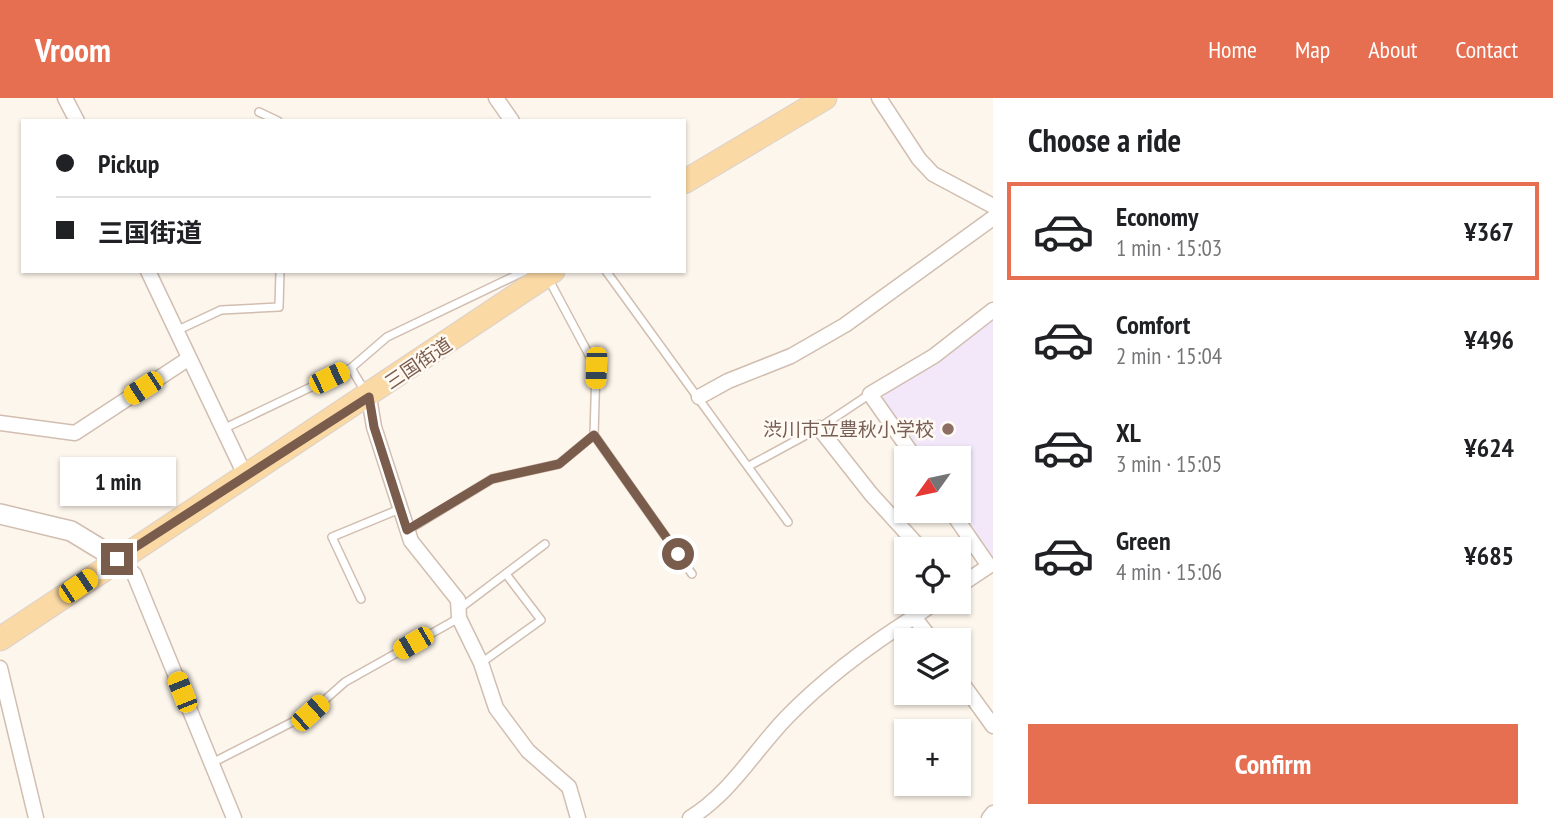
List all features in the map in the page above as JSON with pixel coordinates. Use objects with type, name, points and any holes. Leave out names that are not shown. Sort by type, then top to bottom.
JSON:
[{"type":"main road","points":[[686,181],[798,104],[825,98]]},
{"type":"main road","name":"三国街道","points":[[0,639],[245,475],[369,397],[537,275]]},
{"type":"street","points":[[65,98],[76,119]]},
{"type":"street","points":[[496,98],[511,119]]},
{"type":"street","points":[[879,98],[919,159],[933,174],[993,206]]},
{"type":"street","points":[[699,397],[728,381],[792,356],[845,325],[993,218]]},
{"type":"street","points":[[149,273],[245,475]]},
{"type":"street","points":[[907,446],[870,394],[934,356],[993,310]]},
{"type":"street","points":[[0,423],[75,433],[188,359]]},
{"type":"street","points":[[369,397],[374,427],[411,541],[457,600],[459,614],[481,663],[496,708],[528,751],[569,787],[578,818]]},
{"type":"street","points":[[819,428],[870,494],[910,537]]},
{"type":"street","points":[[0,514],[71,531],[117,559],[134,573],[233,818]]},
{"type":"street","points":[[959,523],[991,568],[971,579]]},
{"type":"street","points":[[690,818],[712,804],[787,718],[853,656],[919,614]]},
{"type":"street","points":[[915,617],[923,628]]},
{"type":"street","points":[[0,668],[36,818]]},
{"type":"street","points":[[971,696],[993,726]]},
{"type":"street","points":[[989,818],[993,813]]},
{"type":"lane","points":[[259,111],[274,119]]},
{"type":"lane","points":[[175,332],[221,310],[279,307],[279,273]]},
{"type":"lane","points":[[608,273],[788,522]]},
{"type":"lane","points":[[222,429],[351,368],[387,337],[537,275],[596,368],[594,435],[692,574]]},
{"type":"lane","points":[[351,368],[369,397]]},
{"type":"lane","points":[[749,466],[819,428],[870,394]]},
{"type":"lane","points":[[407,530],[492,479],[559,464],[594,435]]},
{"type":"lane","points":[[362,599],[332,537],[400,509]]},
{"type":"lane","points":[[211,763],[310,713],[345,682],[459,614],[545,544]]},
{"type":"lane","points":[[481,663],[541,620],[506,574]]},
{"type":"shaded area","name":"渋川市立豊秋小学校","points":[[993,319],[993,557],[968,523],[971,523],[971,446],[914,446],[882,401],[884,394]]},
{"type":"place","name":"渋川市立豊秋小学校","points":[[948,429]]},
{"type":"route","points":[[117,559],[369,397],[374,427],[407,530],[492,479],[559,464],[594,435],[678,554]]}]
